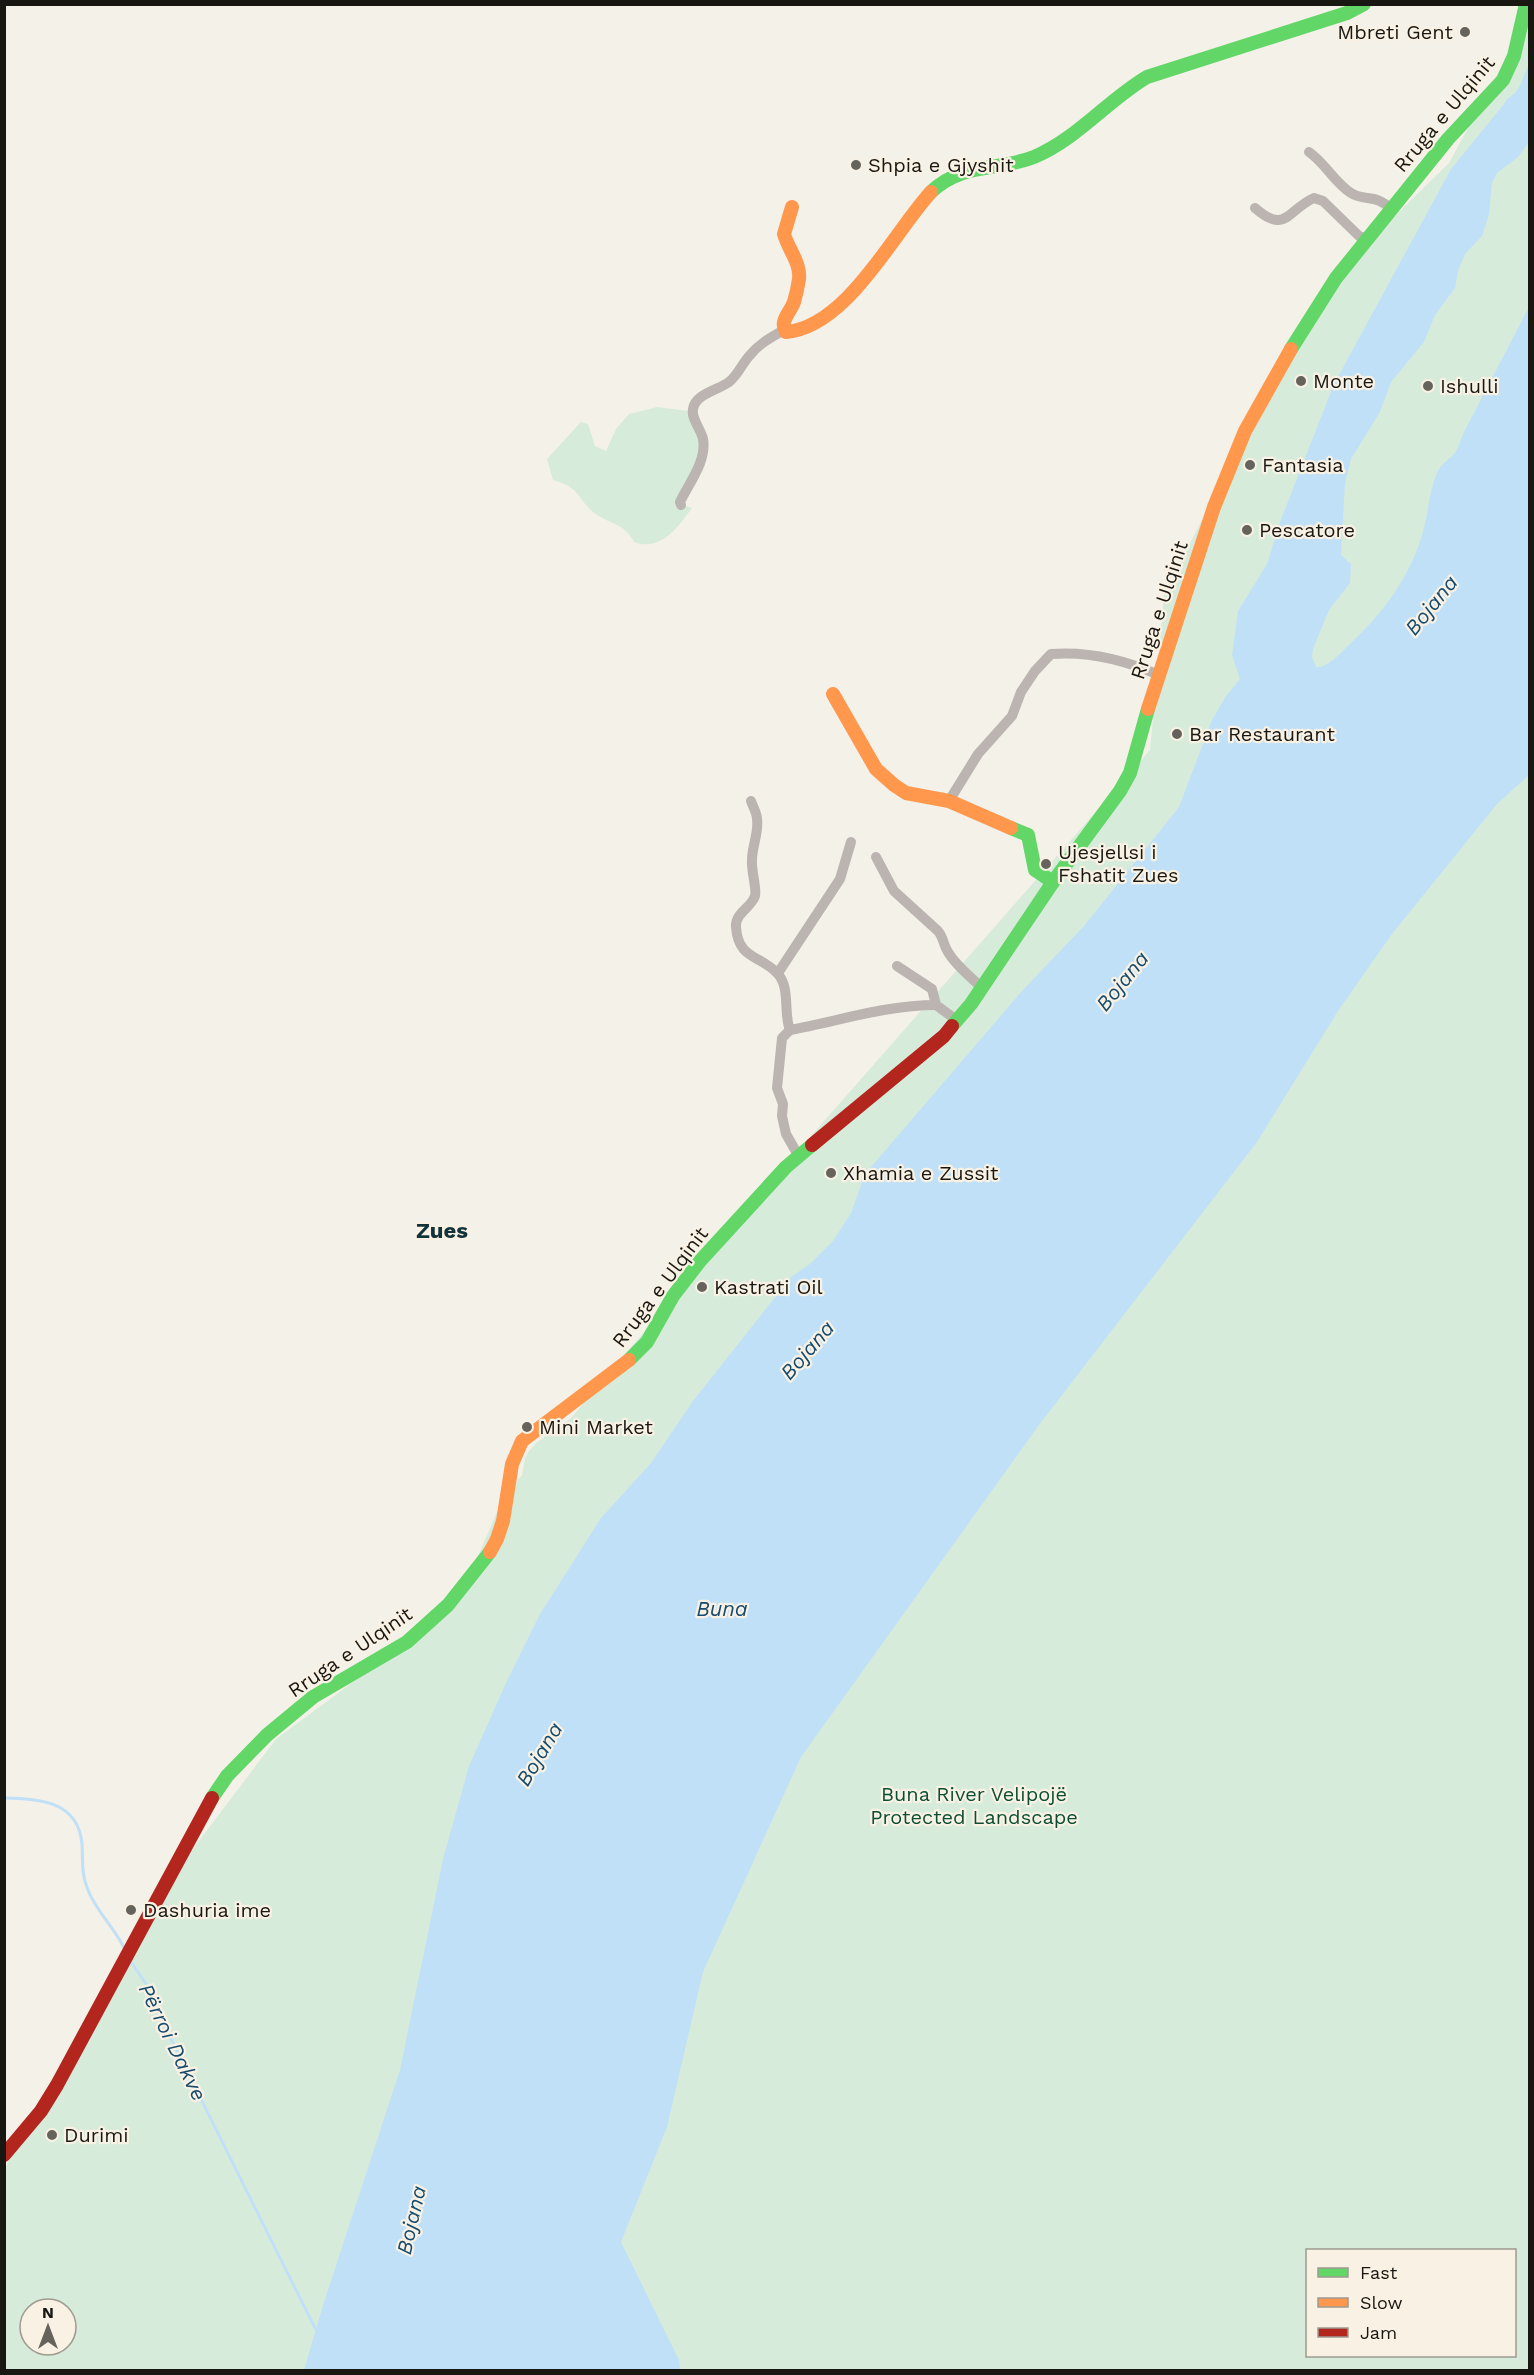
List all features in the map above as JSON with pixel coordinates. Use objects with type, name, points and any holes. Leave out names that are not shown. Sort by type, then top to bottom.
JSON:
[{"type":"main road","points":[[792,207],[784,234],[800,268],[793,304],[784,320],[784,330],[797,332],[832,310],[872,270],[919,207],[934,189],[946,180],[964,173],[1039,155],[1080,130],[1122,93],[1147,77],[1347,12],[1364,4]]},
{"type":"main road","name":"Rruga e Ulqinit","points":[[4,2155],[41,2111],[206,1806],[227,1776],[260,1742],[313,1697],[407,1642],[448,1605],[486,1558],[497,1539],[503,1521],[512,1464],[522,1441],[623,1366],[647,1342],[673,1296],[700,1261],[798,1155],[938,1041],[958,1021],[982,988],[1130,773],[1159,675],[1214,507],[1245,431],[1296,337],[1336,278],[1391,209],[1448,140],[1503,80],[1514,56],[1526,4]]},
{"type":"main road","points":[[833,694],[876,770],[884,778],[906,793],[949,801],[1028,835],[1035,870],[1053,882]]},
{"type":"street","points":[[1309,152],[1349,192],[1375,198],[1391,209]]},
{"type":"street","points":[[1255,208],[1267,218],[1278,222],[1289,218],[1305,202],[1314,198],[1323,201],[1355,232],[1367,239]]},
{"type":"street","points":[[681,505],[680,502],[704,451],[702,434],[693,415],[696,402],[729,382],[738,374],[752,352],[763,342],[784,330]]},
{"type":"street","points":[[949,801],[978,754],[1012,716],[1021,692],[1035,671],[1051,654],[1070,652],[1093,654],[1159,675]]},
{"type":"street","points":[[751,801],[758,817],[752,860],[756,893],[752,903],[740,915],[736,925],[739,940],[747,954],[778,973],[785,992],[787,1022],[790,1030]]},
{"type":"street","points":[[778,973],[840,879],[851,842]]},
{"type":"street","points":[[876,858],[894,891],[944,937],[945,949],[982,988]]},
{"type":"street","points":[[897,966],[932,989],[936,1005]]},
{"type":"street","points":[[798,1155],[786,1134],[782,1116],[783,1104],[777,1088],[782,1038],[790,1030],[912,1005],[936,1005],[958,1021]]},
{"type":"green space","name":"Buna River Velipojë Protected Landscape","points":[[1529,16],[1529,2370],[5,2370],[5,2168],[161,1891],[276,1739],[457,1605],[503,1498],[522,1475],[525,1458],[529,1451],[536,1443],[571,1418],[811,1136],[1150,750],[1164,594],[1274,379],[1362,248],[1449,163]]},
{"type":"green space","points":[[657,407],[688,411],[701,441],[698,459],[676,502],[692,508],[668,536],[652,544],[644,544],[634,542],[621,527],[593,512],[577,493],[553,480],[547,459],[581,422],[588,424],[595,446],[606,451],[616,429],[629,414]]},
{"type":"water","name":"Buna","points":[[1529,65],[1529,142],[1518,157],[1497,173],[1492,183],[1489,214],[1482,236],[1465,254],[1458,271],[1455,288],[1435,315],[1424,342],[1391,382],[1380,412],[1351,459],[1345,483],[1341,555],[1351,564],[1350,583],[1329,610],[1312,657],[1316,667],[1325,665],[1334,659],[1372,621],[1402,581],[1422,535],[1437,473],[1456,451],[1529,307],[1529,775],[1497,804],[1392,934],[1338,1011],[1257,1142],[1039,1425],[801,1757],[703,1972],[667,2127],[621,2242],[679,2360],[680,2370],[304,2370],[400,2070],[443,1859],[469,1766],[540,1614],[601,1518],[651,1463],[693,1401],[791,1277],[811,1263],[833,1241],[851,1213],[865,1174],[1022,991],[1084,926],[1179,807],[1212,720],[1226,696],[1240,679],[1232,655],[1238,611],[1267,564],[1280,522],[1334,384],[1451,169],[1519,87]]},
{"type":"waterway","name":"Përroi Dakve","points":[[4,1798],[43,1801],[65,1810],[73,1818],[79,1829],[83,1873],[88,1890],[124,1948]]},
{"type":"waterway","name":"Përroi Dakve","points":[[131,1962],[149,1988],[164,2025],[316,2330]]},
{"type":"traffic: fast","points":[[931,192],[943,182],[968,171],[1021,161],[1050,149],[1147,77],[1347,13],[1364,4]]},
{"type":"traffic: fast","points":[[1291,349],[1336,278],[1448,139],[1503,80],[1514,56],[1526,4]]},
{"type":"traffic: fast","points":[[952,1026],[971,1004],[1053,882],[1120,791],[1130,773],[1148,709]]},
{"type":"traffic: fast","points":[[1011,828],[1028,835],[1035,870],[1053,882]]},
{"type":"traffic: fast","points":[[629,1360],[647,1342],[673,1296],[700,1261],[786,1167],[812,1145]]},
{"type":"traffic: fast","points":[[212,1798],[227,1776],[267,1735],[313,1697],[407,1642],[448,1605],[490,1552]]},
{"type":"traffic: slow","points":[[792,207],[784,234],[796,262],[799,279],[794,302],[784,321],[786,332],[808,326],[829,314],[849,296],[868,275],[931,192]]},
{"type":"traffic: slow","points":[[1148,709],[1214,507],[1245,431],[1291,349]]},
{"type":"traffic: slow","points":[[833,694],[876,769],[894,785],[906,793],[949,801],[1011,828]]},
{"type":"traffic: slow","points":[[490,1552],[503,1521],[512,1464],[522,1441],[629,1360]]},
{"type":"traffic: jam","points":[[812,1145],[944,1036],[952,1026]]},
{"type":"traffic: jam","points":[[4,2155],[41,2111],[57,2085],[212,1798]]},
{"type":"place","name":"Mbreti Gent","points":[[1465,32]]},
{"type":"place","name":"Shpia e Gjyshit","points":[[856,165]]},
{"type":"place","name":"Monte","points":[[1301,381]]},
{"type":"place","name":"Ishulli","points":[[1428,386]]},
{"type":"place","name":"Fantasia","points":[[1250,465]]},
{"type":"place","name":"Pescatore","points":[[1247,530]]},
{"type":"place","name":"Bar Restaurant","points":[[1177,734]]},
{"type":"place","name":"Ujesjellsi i Fshatit Zues","points":[[1046,864]]},
{"type":"place","name":"Xhamia e Zussit","points":[[831,1173]]},
{"type":"place","name":"Kastrati Oil","points":[[702,1287]]},
{"type":"place","name":"Mini Market","points":[[527,1427]]},
{"type":"place","name":"Dashuria ime","points":[[131,1910]]},
{"type":"place","name":"Durimi","points":[[52,2135]]},
{"type":"district","name":"Zues","points":[[442,1230]]},
{"type":"water label","name":"Bojana","points":[[1431,605]]},
{"type":"water label","name":"Bojana","points":[[1122,981]]},
{"type":"water label","name":"Bojana","points":[[807,1350]]},
{"type":"water label","name":"Bojana","points":[[539,1754]]},
{"type":"water label","name":"Bojana","points":[[411,2220]]}]
